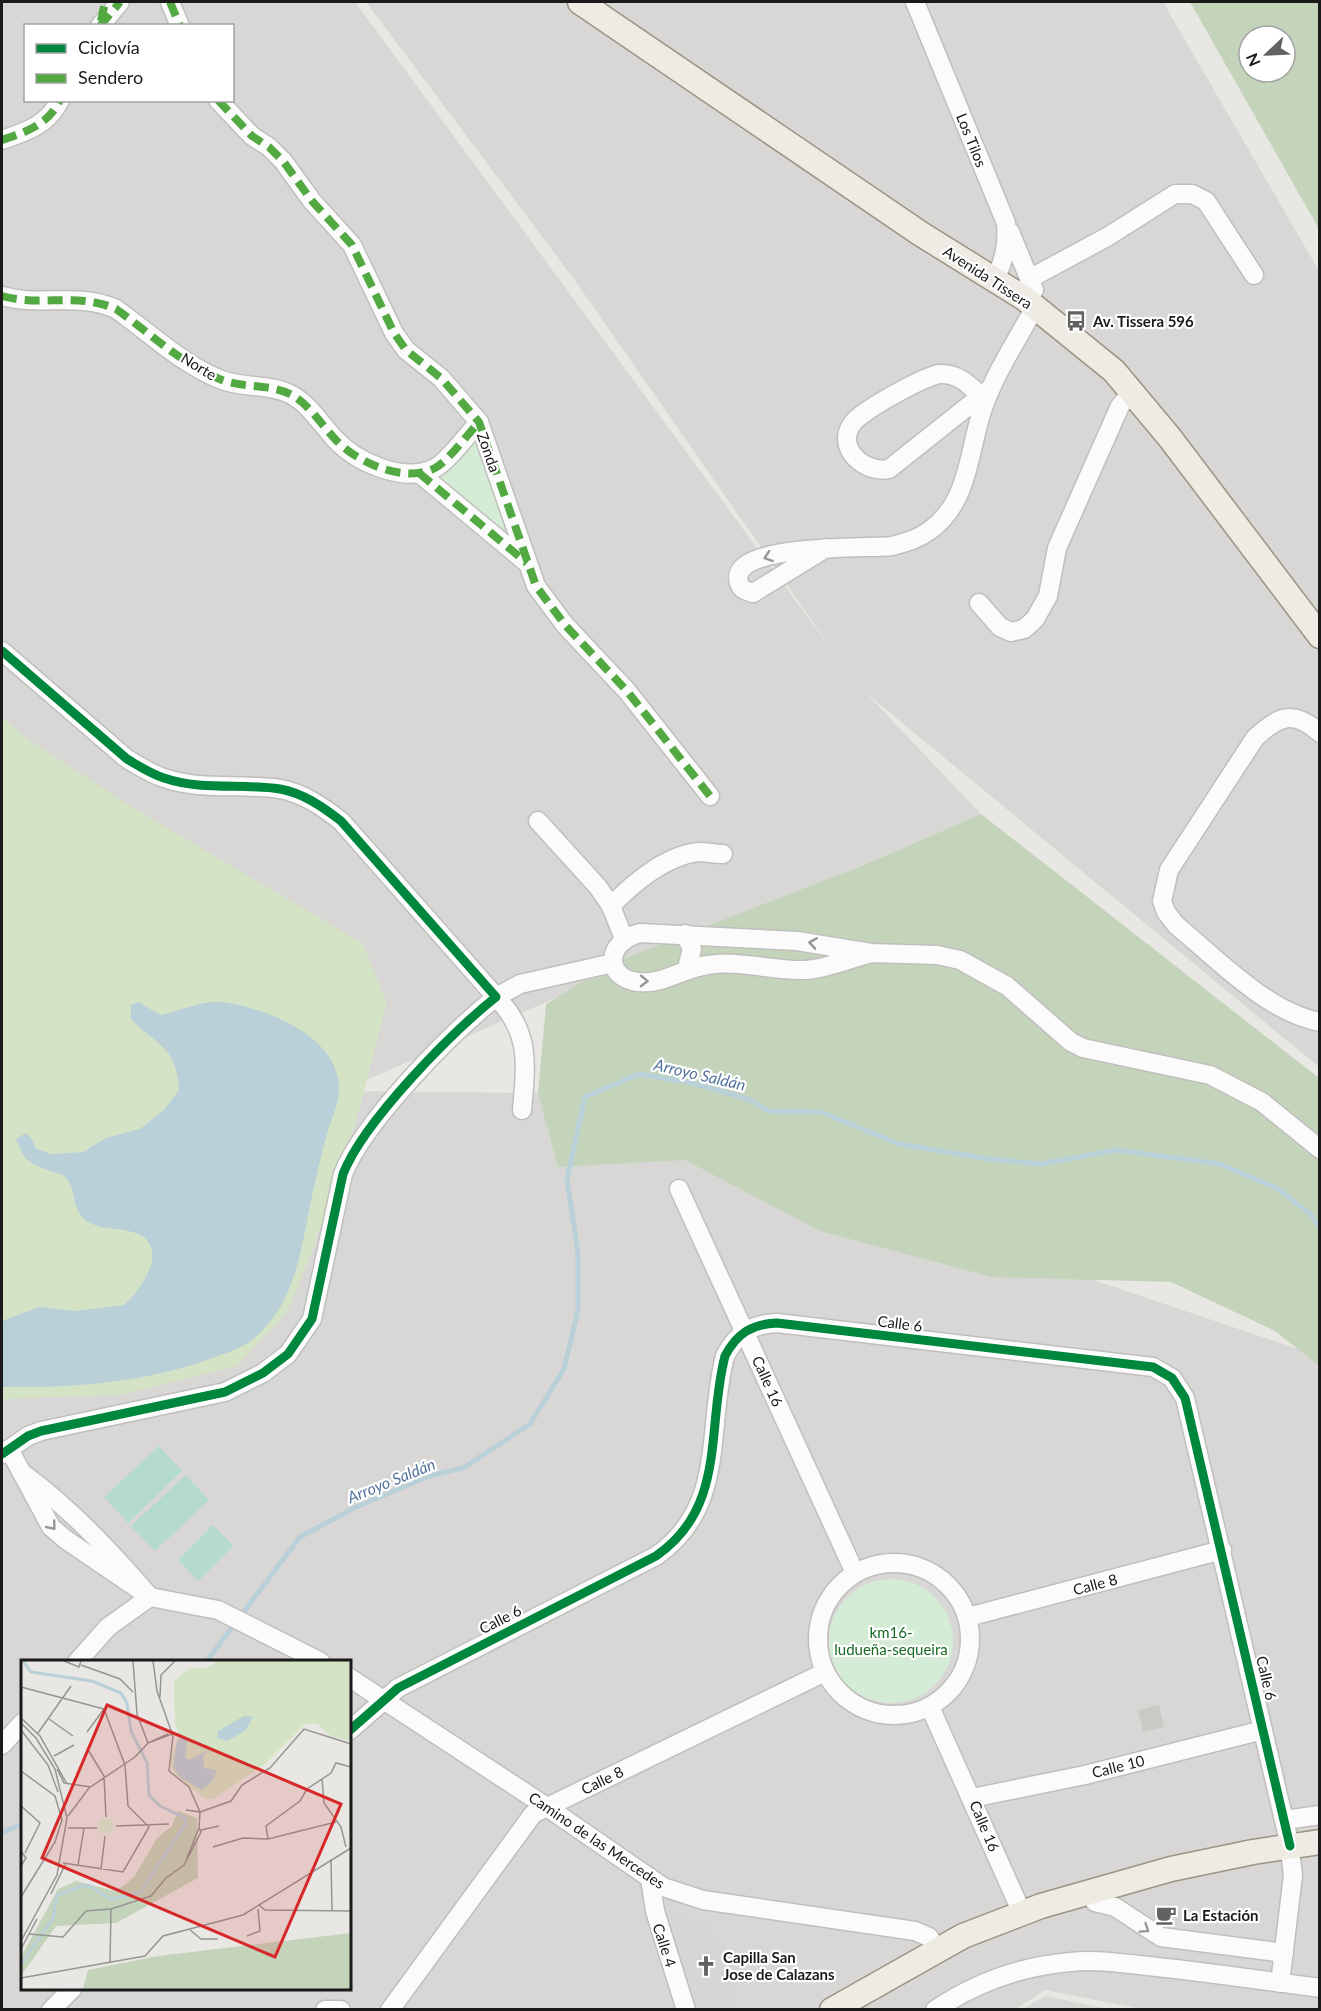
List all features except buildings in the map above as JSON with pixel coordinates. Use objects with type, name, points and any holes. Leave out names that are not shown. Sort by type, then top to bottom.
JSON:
[{"type":"main road","name":"Avenida Tissera","points":[[580,2],[921,234],[1035,307],[1114,371],[1132,391],[1320,636]]},
{"type":"main road","points":[[851,2010],[954,1954],[1037,1921],[1095,1902],[1291,1852],[1320,1842]]},
{"type":"main road","points":[[832,2010],[963,1936],[1022,1913],[1171,1869],[1291,1852],[1320,1856]]},
{"type":"street","points":[[100,24],[105,2]]},
{"type":"street","points":[[101,24],[120,2]]},
{"type":"street","points":[[170,2],[179,24]]},
{"type":"street","name":"Los Tilos","points":[[915,2],[1006,223],[1005,256],[995,280]]},
{"type":"street","points":[[2,140],[30,131],[43,123],[59,102]]},
{"type":"street","name":"Zonda","points":[[220,102],[252,136],[269,147],[282,161],[312,201],[352,245],[394,333],[406,350],[441,378],[480,422],[536,586],[549,605],[627,690],[710,796]]},
{"type":"street","points":[[1029,279],[1107,237],[1175,194],[1192,194],[1206,201],[1254,275]]},
{"type":"street","points":[[1006,223],[1029,279],[1056,324]]},
{"type":"street","name":"Norte","points":[[2,296],[47,301],[89,300],[116,309],[206,373],[224,381],[287,392],[299,399],[351,453],[394,471],[419,472]]},
{"type":"street","points":[[826,548],[889,546],[908,542],[928,532],[946,517],[966,476],[986,391],[1035,307]]},
{"type":"street","points":[[940,374],[962,378],[986,391],[889,469],[869,467],[859,462],[850,452],[847,437],[852,423],[900,391],[940,374]]},
{"type":"street","points":[[979,603],[1000,627],[1011,632],[1024,629],[1035,619],[1048,596],[1057,548],[1120,406],[1132,391]]},
{"type":"street","points":[[419,472],[436,467],[480,422]]},
{"type":"street","points":[[419,472],[527,563]]},
{"type":"street","points":[[2,651],[127,759],[146,770],[164,778],[200,785],[280,789],[321,806],[341,821],[508,1009],[521,1035],[527,1056],[522,1110]]},
{"type":"street","points":[[1320,734],[1307,722],[1296,717],[1283,719],[1268,726],[1255,738],[1168,870],[1162,901],[1166,912],[1176,925],[1261,994],[1284,1010],[1320,1022]]},
{"type":"street","points":[[538,821],[598,887],[611,906],[624,939]]},
{"type":"street","points":[[611,906],[636,882],[683,857],[698,852],[723,854]]},
{"type":"street","points":[[871,953],[802,970],[711,964],[687,968],[667,979],[637,982],[618,971],[613,963],[614,949],[624,939],[640,933],[797,940],[871,953],[937,955],[960,960],[1007,986],[1071,1042],[1083,1048],[1210,1075],[1262,1102],[1320,1149]]},
{"type":"street","points":[[685,934],[692,949],[687,968]]},
{"type":"street","points":[[150,1598],[93,1531],[62,1502],[25,1475],[5,1452],[41,1431],[225,1392],[263,1373],[288,1354],[312,1319],[343,1174],[360,1141],[423,1067],[496,997],[520,984],[613,963]]},
{"type":"street","name":"Calle 16","points":[[679,1189],[855,1573]]},
{"type":"street","name":"Calle 6","points":[[351,1729],[384,1698],[656,1556],[672,1545],[684,1533],[701,1504],[709,1475],[723,1363],[731,1344],[745,1330],[756,1325],[777,1323],[1161,1370],[1172,1378],[1185,1398],[1285,1820],[1293,1875],[1280,1983]]},
{"type":"street","points":[[25,1475],[51,1527],[150,1598],[218,1610],[260,1629],[317,1660]]},
{"type":"street","name":"Calle 8","points":[[968,1617],[1222,1550]]},
{"type":"street","points":[[900,1563],[922,1568],[942,1579],[958,1597],[968,1617],[971,1638],[969,1659],[960,1679],[947,1695],[930,1707],[907,1715],[874,1713],[859,1707],[839,1692],[825,1672],[819,1650],[819,1628],[825,1606],[838,1587],[855,1573],[877,1564],[900,1563]]},
{"type":"street","points":[[79,1660],[108,1627],[150,1598]]},
{"type":"street","name":"Calle 8","points":[[390,2010],[525,1821],[547,1807],[825,1672]]},
{"type":"street","name":"Camino de las Mercedes","points":[[351,1679],[384,1698],[663,1887],[704,1900],[915,1931],[929,1937],[936,1951]]},
{"type":"street","name":"Calle 16","points":[[930,1707],[1022,1913]]},
{"type":"street","points":[[2,1745],[21,1725]]},
{"type":"street","name":"Calle 10","points":[[972,1798],[1086,1775],[1263,1730]]},
{"type":"street","points":[[1285,1820],[1320,1815]]},
{"type":"street","name":"Calle 4","points":[[650,1878],[655,1911],[686,2010]]},
{"type":"street","points":[[1095,1902],[1115,1907],[1161,1937],[1284,1953]]},
{"type":"street","points":[[934,2010],[958,1994],[983,1983],[1018,1971],[1073,1961],[1162,1967],[1320,1988]]},
{"type":"street","points":[[51,2010],[72,1990]]},
{"type":"street","points":[[325,2010],[341,2010]]},
{"type":"shaded area","points":[[2,2],[355,2],[838,658],[576,282],[366,2],[1163,2],[1319,271],[1319,1067],[866,693],[981,814],[341,1091],[538,1093],[1319,1356],[1319,2009],[1142,2009],[1045,1990],[1014,2010],[2,2010]]},
{"type":"shaded area","name":"Capilla San Jose de Calazans","points":[[669,1912],[711,1922],[741,2009],[699,2009]]},
{"type":"shaded area","points":[[1045,1996],[1108,2009],[1023,2009]]},
{"type":"green space","points":[[1190,2],[1319,2],[1319,229]]},
{"type":"green space","points":[[476,439],[507,536],[438,479]]},
{"type":"green space","points":[[2,718],[28,739],[130,806],[362,943],[387,1002],[357,1118],[313,1249],[288,1311],[237,1366],[121,1395],[2,1399]]},
{"type":"green space","points":[[981,814],[1319,1078],[1319,1366],[1275,1331],[1171,1282],[992,1277],[820,1231],[685,1160],[558,1167],[538,1093],[546,1004],[613,963],[859,867]]},
{"type":"green space","points":[[159,1446],[182,1471],[128,1523],[104,1497]]},
{"type":"green space","points":[[186,1475],[209,1500],[155,1551],[131,1526]]},
{"type":"green space","points":[[213,1525],[233,1546],[198,1581],[178,1560]]},
{"type":"green space","name":"km16- ludueña-sequeira","points":[[891,1579],[915,1584],[935,1597],[948,1617],[953,1641],[948,1665],[935,1685],[915,1698],[891,1703],[867,1698],[847,1685],[834,1665],[829,1641],[834,1617],[847,1597],[867,1584]]},
{"type":"water","points":[[139,1002],[160,1015],[215,1002],[240,1005],[279,1018],[297,1028],[314,1040],[327,1054],[336,1071],[339,1095],[323,1149],[294,1275],[287,1294],[265,1328],[249,1342],[226,1353],[187,1366],[135,1378],[82,1385],[2,1387],[2,1321],[39,1307],[74,1311],[124,1305],[144,1281],[149,1271],[152,1251],[148,1242],[140,1235],[102,1227],[83,1218],[76,1206],[69,1181],[63,1175],[29,1161],[16,1139],[26,1133],[32,1139],[35,1148],[51,1154],[83,1152],[106,1138],[140,1129],[165,1109],[179,1090],[177,1075],[170,1055],[131,1019],[131,1005]]},
{"type":"waterway","name":"Arroyo Saldán","points":[[208,1660],[300,1537],[354,1508],[429,1476],[463,1468],[530,1424],[564,1369],[578,1310],[578,1253],[567,1179],[585,1097],[639,1074],[692,1083],[748,1099],[768,1111],[821,1112],[899,1144],[989,1159],[1040,1164],[1117,1150],[1219,1164],[1277,1188],[1310,1214],[1320,1228]]},
{"type":"waterway","name":"Arroyo Saldán","points":[[2,1833],[21,1824]]},
{"type":"marked path","points":[[101,21],[105,2]]},
{"type":"marked path","points":[[102,24],[120,2]]},
{"type":"marked path","points":[[170,2],[179,24]]},
{"type":"marked path","points":[[2,140],[43,122],[59,102]]},
{"type":"marked path","points":[[220,102],[252,136],[269,147],[283,161],[312,201],[352,245],[394,333],[406,350],[441,378],[479,422],[536,586],[565,625],[627,691],[710,796]]},
{"type":"marked path","points":[[2,296],[30,300],[88,301],[116,309],[181,358],[208,374],[230,382],[282,391],[297,398],[344,448],[368,463],[395,472],[423,472],[435,468],[452,454],[479,422]]},
{"type":"marked path","points":[[419,473],[527,563]]},
{"type":"cycle path","points":[[2,651],[127,759],[150,772],[178,782],[207,786],[280,789],[305,797],[327,811],[341,821],[496,997],[456,1032],[410,1079],[369,1129],[354,1153],[343,1174],[312,1319],[288,1354],[263,1373],[225,1392],[41,1431],[28,1436],[2,1454]]},
{"type":"cycle path","points":[[351,1729],[398,1688],[656,1556],[679,1536],[694,1514],[704,1490],[710,1465],[719,1384],[725,1356],[735,1341],[746,1331],[760,1325],[777,1323],[1153,1367],[1172,1378],[1185,1398],[1290,1846]]},
{"type":"place","name":"Av. Tissera 596","points":[[1076,321]]},
{"type":"place","name":"La Estación","points":[[1166,1915]]},
{"type":"place","name":"Capilla San Jose de Calazans","points":[[706,1966]]}]
